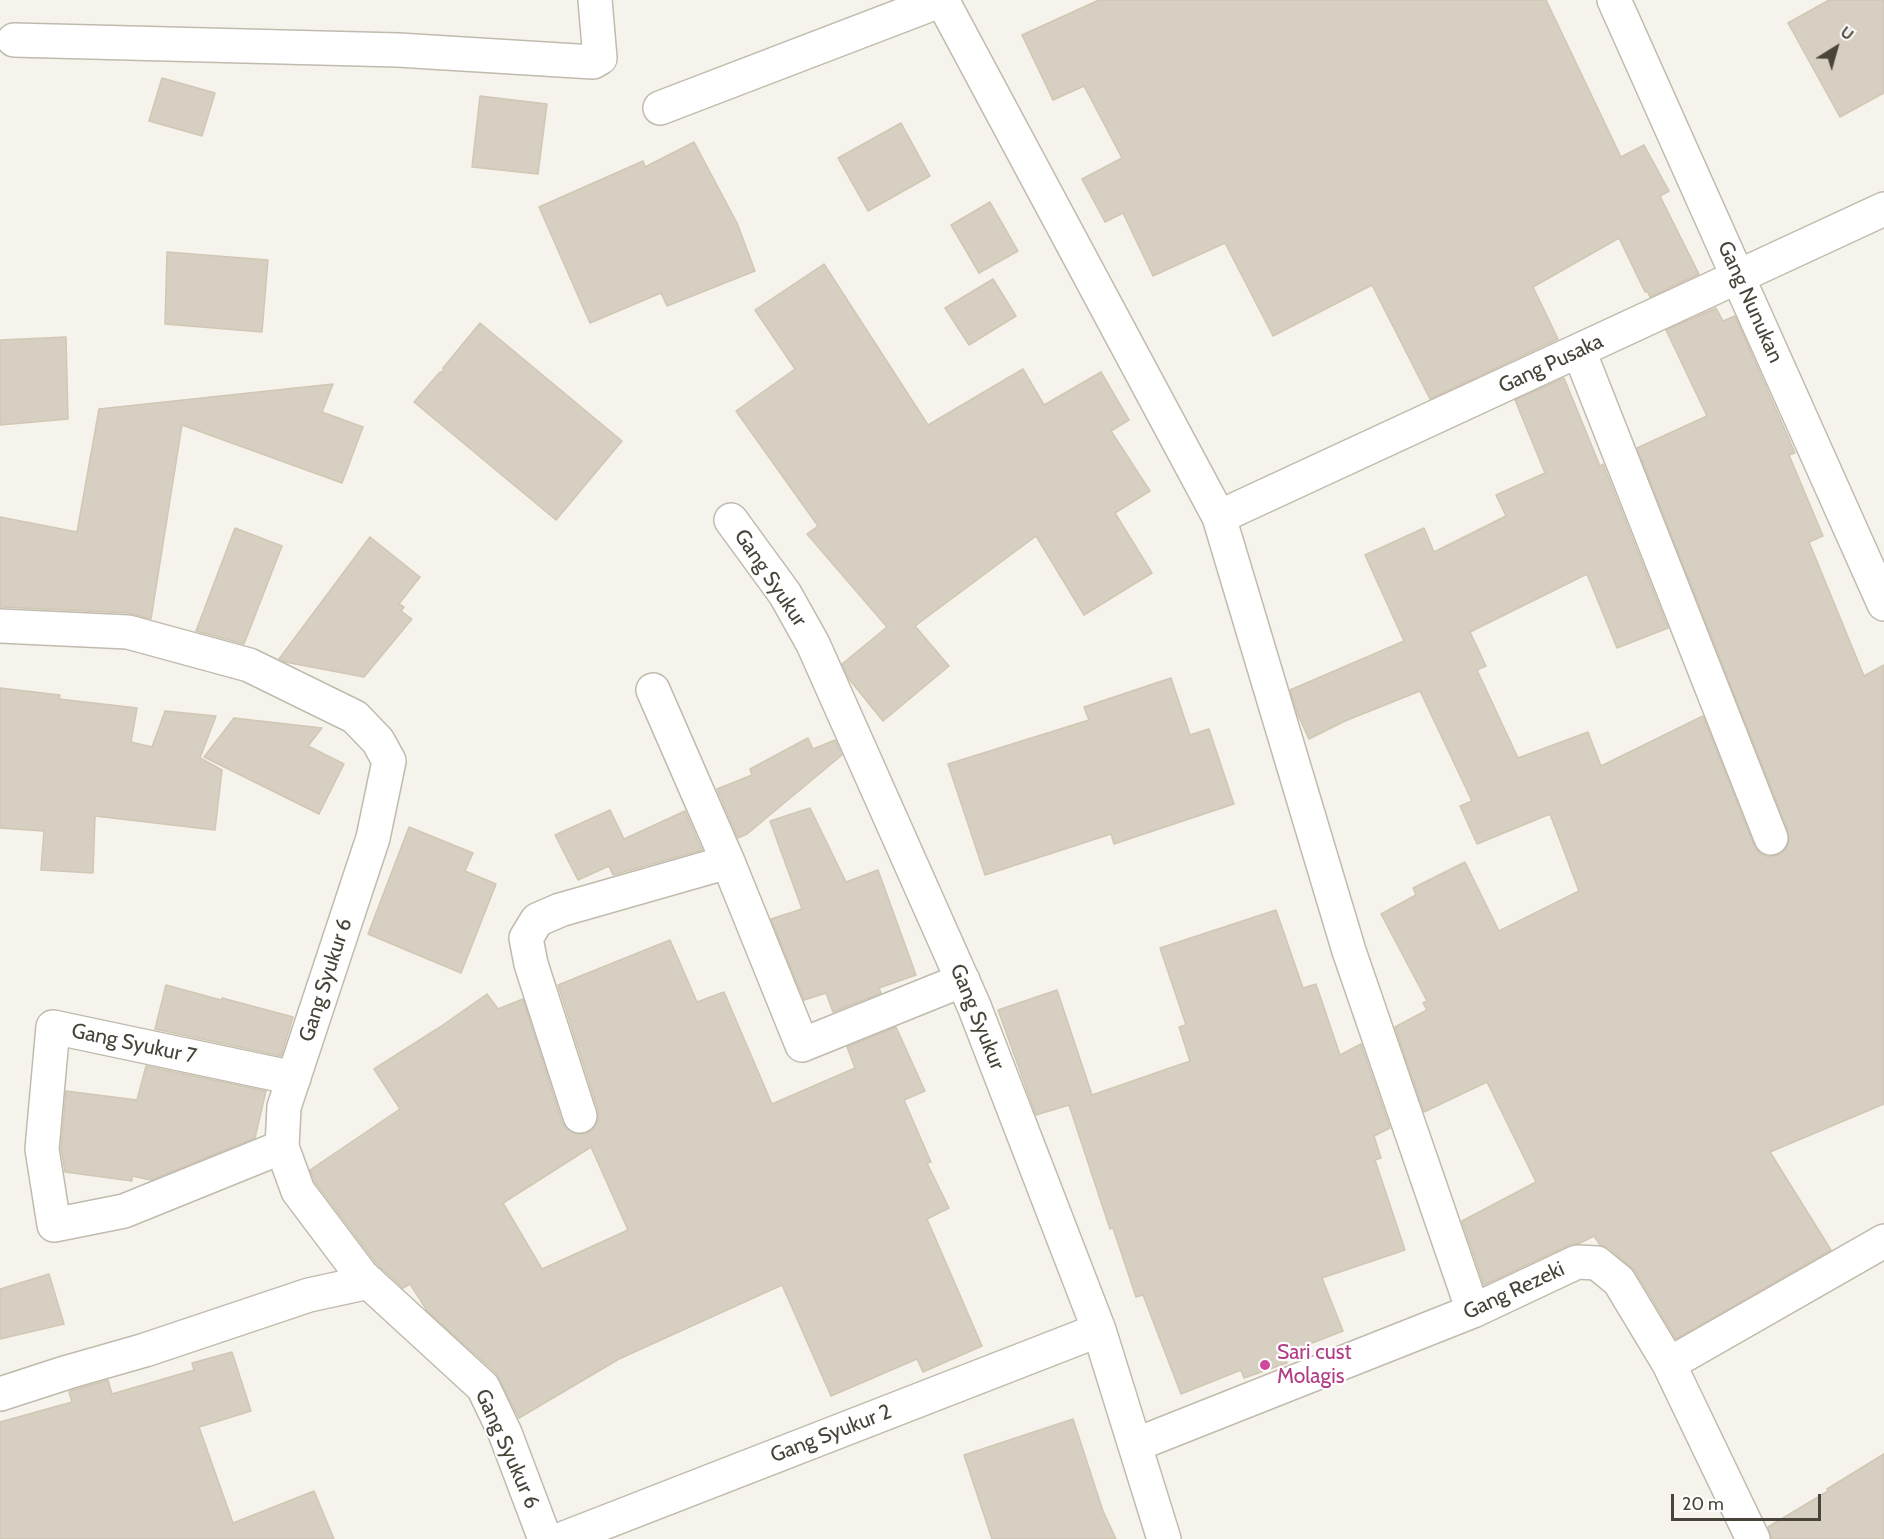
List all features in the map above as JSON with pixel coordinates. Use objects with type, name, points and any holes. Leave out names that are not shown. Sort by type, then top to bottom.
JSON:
[{"type":"street","points":[[14,40],[398,50],[593,62],[600,58],[595,0]]},
{"type":"street","points":[[660,108],[942,0],[1219,518],[1348,951],[1473,1311]]},
{"type":"street","name":"Gang Nunukan","points":[[1614,0],[1884,604]]},
{"type":"street","name":"Gang Pusaka","points":[[1219,518],[1884,209]]},
{"type":"street","points":[[1579,351],[1771,838]]},
{"type":"street","name":"Gang Syukur","points":[[731,520],[785,594],[813,644],[963,980],[1099,1330],[1164,1539]]},
{"type":"street","name":"Gang Syukur 6","points":[[0,626],[128,632],[249,665],[356,717],[378,741],[388,761],[374,838],[284,1107],[282,1147],[298,1191],[362,1276],[483,1387],[505,1433],[545,1539]]},
{"type":"street","points":[[653,690],[728,862],[802,1045],[963,980]]},
{"type":"street","points":[[580,1116],[531,964],[526,938],[531,928],[537,920],[560,910],[728,862]]},
{"type":"street","name":"Gang Syukur 7","points":[[282,1147],[124,1211],[54,1225],[42,1149],[53,1027],[294,1078]]},
{"type":"street","points":[[1669,1364],[1884,1241]]},
{"type":"street","name":"Gang Rezeki","points":[[1135,1445],[1473,1311],[1577,1262],[1597,1263],[1619,1281],[1669,1364],[1753,1539]]},
{"type":"street","points":[[0,1394],[146,1350],[309,1295],[369,1282]]},
{"type":"street","name":"Gang Syukur 2","points":[[562,1539],[1099,1330]]},
{"type":"building","points":[[1099,0],[1546,0],[1621,157],[1644,145],[1669,191],[1660,196],[1699,274],[1650,297],[1647,291],[1645,292],[1619,238],[1533,287],[1558,339],[1430,399],[1372,285],[1273,336],[1225,243],[1153,276],[1123,213],[1105,222],[1082,179],[1122,158],[1084,86],[1053,100],[1022,35]]},
{"type":"building","points":[[1829,0],[1884,0],[1884,93],[1840,117],[1788,23]]},
{"type":"building","points":[[162,78],[215,93],[202,136],[149,121]]},
{"type":"building","points":[[480,96],[547,104],[538,174],[472,167]]},
{"type":"building","points":[[901,123],[930,176],[868,211],[838,158]]},
{"type":"building","points":[[694,142],[737,223],[755,271],[667,306],[661,293],[590,323],[539,207],[643,161],[645,167]]},
{"type":"building","points":[[990,202],[1018,251],[979,273],[951,225]]},
{"type":"building","points":[[167,252],[268,260],[262,332],[165,324]]},
{"type":"building","points":[[824,264],[928,425],[1023,369],[1044,405],[1101,372],[1129,420],[1111,431],[1150,491],[1115,513],[1152,573],[1084,615],[1036,536],[915,626],[949,666],[883,721],[849,679],[842,664],[887,627],[807,534],[818,526],[736,411],[795,369],[755,310]]},
{"type":"building","points":[[993,279],[1016,316],[969,345],[945,308]]},
{"type":"building","points":[[1716,308],[1723,321],[1735,316],[1795,453],[1789,455],[1823,536],[1809,542],[1864,676],[1884,665],[1884,1104],[1770,1152],[1831,1250],[1676,1339],[1635,1271],[1609,1248],[1600,1245],[1594,1236],[1580,1243],[1569,1245],[1484,1285],[1462,1221],[1536,1182],[1487,1082],[1424,1112],[1395,1027],[1427,1010],[1423,1003],[1427,1001],[1381,914],[1416,895],[1413,888],[1465,862],[1499,931],[1579,891],[1550,814],[1477,844],[1460,806],[1472,801],[1420,691],[1345,721],[1309,739],[1290,690],[1404,641],[1365,555],[1424,528],[1434,552],[1506,516],[1496,495],[1545,473],[1515,400],[1564,378],[1600,466],[1603,464],[1668,628],[1617,648],[1587,574],[1470,632],[1486,666],[1477,670],[1518,758],[1588,732],[1601,766],[1703,716],[1754,845],[1760,853],[1769,857],[1785,850],[1789,841],[1788,831],[1637,448],[1707,416],[1666,330]]},
{"type":"building","points":[[480,323],[622,441],[556,520],[414,402],[440,372],[443,372],[443,368]]},
{"type":"building","points":[[66,337],[68,419],[0,425],[0,340]]},
{"type":"building","points":[[333,384],[322,412],[363,427],[342,483],[182,425],[151,619],[129,613],[0,607],[0,517],[77,532],[99,409]]},
{"type":"building","points":[[235,528],[282,546],[244,644],[196,631]]},
{"type":"building","points":[[370,537],[420,577],[399,604],[404,607],[401,611],[412,619],[364,677],[279,659]]},
{"type":"building","points":[[1171,678],[1190,735],[1209,729],[1234,804],[1114,844],[1111,834],[985,875],[948,764],[1089,720],[1084,707]]},
{"type":"building","points":[[0,688],[60,695],[59,699],[137,708],[131,742],[152,747],[165,711],[216,716],[200,758],[222,770],[215,830],[95,816],[93,873],[41,870],[44,831],[0,828]]},
{"type":"building","points":[[234,718],[322,728],[308,746],[344,764],[319,814],[204,757]]},
{"type":"building","points":[[808,738],[813,749],[835,740],[842,755],[747,834],[738,838],[717,789],[752,775],[750,769]]},
{"type":"building","points":[[810,808],[846,882],[878,870],[916,975],[879,988],[881,993],[833,1012],[826,993],[804,1000],[771,919],[802,909],[770,821]]},
{"type":"building","points":[[610,810],[624,839],[685,811],[702,850],[613,875],[609,866],[578,880],[555,835]]},
{"type":"building","points":[[409,827],[473,853],[465,871],[496,884],[461,973],[368,934]]},
{"type":"building","points":[[1276,910],[1303,988],[1316,984],[1340,1055],[1361,1044],[1390,1128],[1374,1136],[1381,1158],[1375,1160],[1405,1250],[1322,1278],[1343,1331],[1284,1354],[1287,1363],[1244,1378],[1241,1370],[1181,1394],[1143,1295],[1136,1297],[1113,1228],[1110,1229],[1069,1105],[1036,1115],[998,1010],[1057,990],[1092,1095],[1190,1061],[1179,1027],[1186,1025],[1160,948]]},
{"type":"building","points":[[670,940],[697,1002],[724,992],[772,1104],[855,1068],[847,1047],[896,1027],[925,1091],[904,1100],[931,1162],[927,1163],[949,1208],[927,1219],[982,1346],[923,1372],[917,1359],[831,1396],[782,1285],[619,1359],[519,1418],[496,1373],[428,1312],[410,1284],[403,1288],[376,1263],[315,1182],[310,1170],[400,1109],[374,1069],[487,994],[498,1009],[523,999],[562,1122],[567,1129],[576,1134],[586,1134],[593,1129],[598,1120],[598,1110],[558,985]],"holes":[[[591,1147],[628,1230],[542,1269],[503,1203]]]},
{"type":"building","points":[[166,985],[293,1017],[281,1056],[155,1029]]},
{"type":"building","points":[[146,1066],[266,1091],[255,1138],[151,1180],[132,1176],[132,1181],[65,1172],[61,1148],[66,1091],[137,1100]]},
{"type":"building","points":[[49,1274],[64,1324],[0,1339],[0,1289]]},
{"type":"building","points":[[232,1352],[251,1411],[199,1427],[233,1523],[314,1491],[334,1539],[0,1539],[0,1422],[72,1402],[69,1392],[73,1390],[108,1380],[112,1394],[194,1370],[192,1363]]},
{"type":"building","points":[[1073,1419],[1103,1511],[1116,1539],[992,1539],[964,1455]]},
{"type":"building","points":[[1884,1454],[1884,1539],[1772,1539],[1768,1527]]},
{"type":"place","name":"Sari cust Molagis","points":[[1265,1365]]}]
